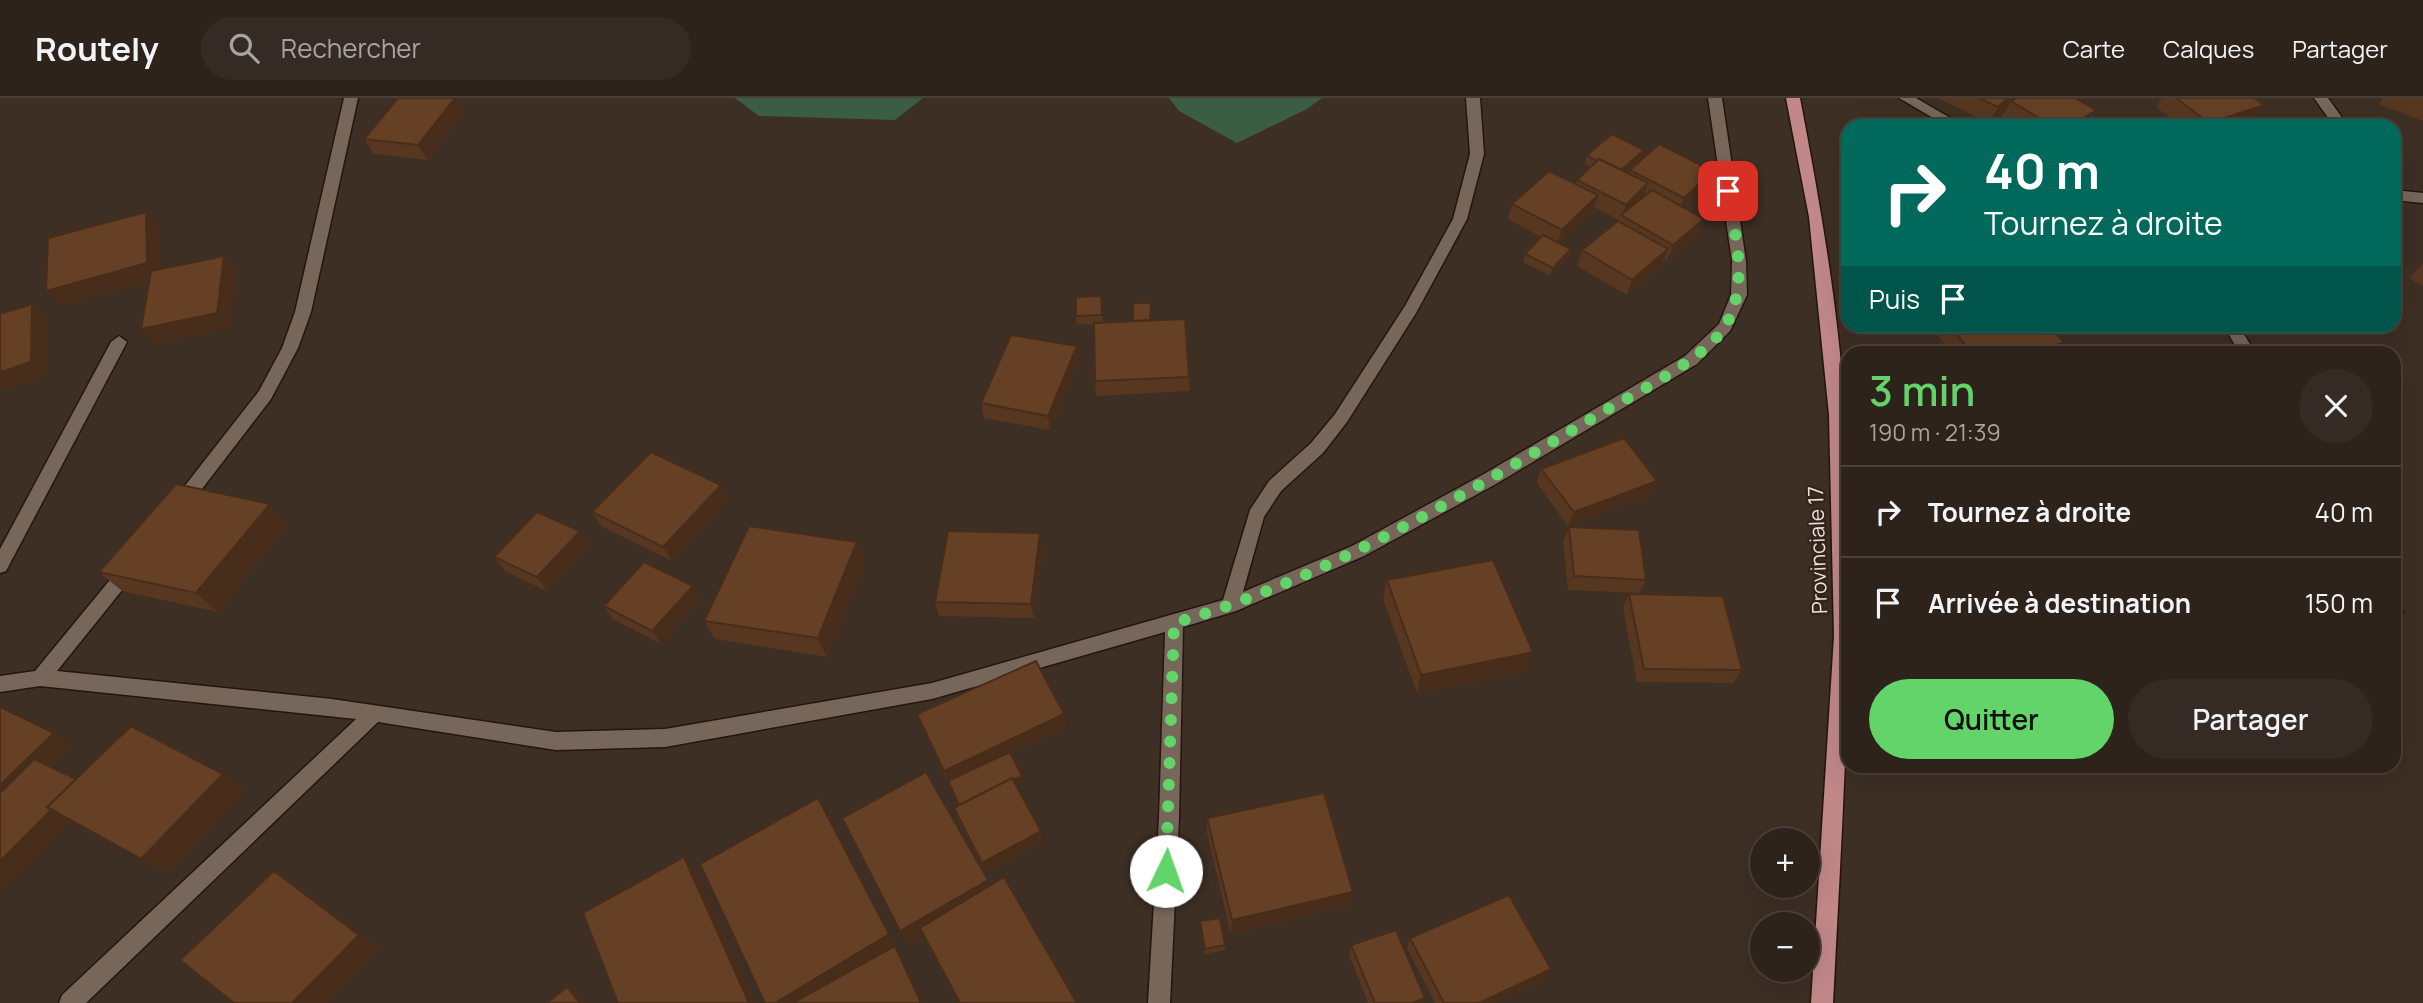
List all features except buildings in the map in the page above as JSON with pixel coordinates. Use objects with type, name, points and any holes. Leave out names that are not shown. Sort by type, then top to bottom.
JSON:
[{"type":"main road","name":"Provinciale 17","points":[[1793,98],[1816,217],[1837,415],[1841,562]]},
{"type":"main road","name":"Provinciale 17","points":[[1822,1003],[1841,671]]},
{"type":"street","points":[[172,515],[265,395],[290,348],[303,312],[351,98]]},
{"type":"street","points":[[1230,606],[1256,515],[1275,486],[1317,448],[1341,418],[1411,309],[1460,219],[1477,154],[1473,98]]},
{"type":"street","points":[[0,684],[40,678],[332,706],[555,741],[665,738],[932,691],[1230,606],[1358,551],[1490,480],[1691,360],[1725,327],[1739,295],[1739,261],[1715,98]]},
{"type":"street","points":[[1906,98],[1944,119]]},
{"type":"street","points":[[2321,98],[2337,119]]},
{"type":"street","points":[[2401,196],[2423,198]]},
{"type":"street","points":[[0,566],[119,342]]},
{"type":"street","points":[[40,678],[137,558]]},
{"type":"street","points":[[1159,1003],[1169,818],[1174,623]]},
{"type":"street","points":[[70,1003],[374,713]]},
{"type":"green space","points":[[735,98],[923,98],[895,120],[759,116]]},
{"type":"green space","points":[[1169,98],[1322,98],[1307,109],[1237,143],[1179,111]]},
{"type":"route","points":[[1166,871],[1174,623],[1230,606],[1358,551],[1490,480],[1691,360],[1725,327],[1739,295],[1739,261],[1728,191]]}]
